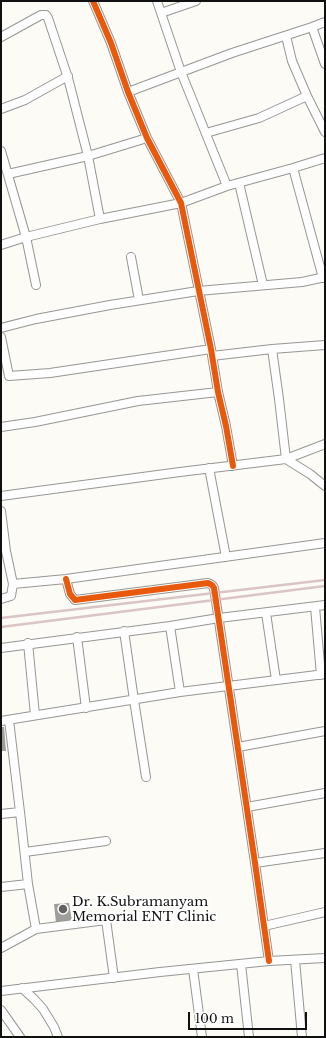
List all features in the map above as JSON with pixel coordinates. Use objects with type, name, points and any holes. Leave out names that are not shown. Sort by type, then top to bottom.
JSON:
[{"type":"street","points":[[93,1],[111,43],[128,92],[147,138],[181,203],[233,466]]},
{"type":"street","points":[[157,1],[181,72],[227,186]]},
{"type":"street","points":[[161,13],[196,1]]},
{"type":"street","points":[[1,37],[41,15],[46,15],[48,18],[68,76],[88,156],[100,219]]},
{"type":"street","points":[[128,92],[232,53],[325,22]]},
{"type":"street","points":[[312,27],[325,64]]},
{"type":"street","points":[[286,36],[292,61],[325,132]]},
{"type":"street","points":[[1,109],[25,100],[68,76]]},
{"type":"street","points":[[206,133],[259,118],[307,96]]},
{"type":"street","points":[[8,174],[88,156],[147,138]]},
{"type":"street","points":[[1,152],[26,237],[36,285]]},
{"type":"street","points":[[1,245],[26,237],[100,219],[181,203],[227,186],[325,158]]},
{"type":"street","points":[[1,328],[103,306],[139,300],[198,291],[302,282],[324,277],[293,168]]},
{"type":"street","points":[[239,183],[263,285]]},
{"type":"street","points":[[131,257],[139,300]]},
{"type":"street","points":[[1,336],[9,376],[50,373],[211,353],[325,345]]},
{"type":"street","points":[[272,349],[286,459]]},
{"type":"street","points":[[1,427],[34,422],[138,401],[218,392]]},
{"type":"street","points":[[1,496],[286,459],[325,444]]},
{"type":"street","points":[[286,459],[310,474],[325,486]]},
{"type":"street","points":[[209,468],[226,557]]},
{"type":"street","points":[[1,511],[6,551],[13,584],[11,596],[1,599]]},
{"type":"street","points":[[13,584],[66,579],[325,543]]},
{"type":"street","points":[[66,579],[70,594],[76,600],[208,583],[214,588],[269,961]]},
{"type":"street","points":[[1,648],[28,643],[325,605]]},
{"type":"street","points":[[36,929],[28,884],[20,812],[5,720],[180,692],[323,674],[315,607]]},
{"type":"street","points":[[266,613],[276,680]]},
{"type":"street","points":[[170,626],[180,692]]},
{"type":"street","points":[[124,631],[146,777]]},
{"type":"street","points":[[77,637],[86,708]]},
{"type":"street","points":[[28,643],[35,715]]},
{"type":"street","points":[[238,747],[325,731]]},
{"type":"street","points":[[247,807],[325,793]]},
{"type":"street","points":[[1,814],[20,812]]},
{"type":"street","points":[[24,852],[106,841]]},
{"type":"street","points":[[255,863],[325,853]]},
{"type":"street","points":[[1,887],[28,884]]},
{"type":"street","points":[[264,926],[325,912]]},
{"type":"street","points":[[1,948],[36,929],[106,920],[114,978]]},
{"type":"street","points":[[1,991],[269,961],[325,958]]},
{"type":"street","points":[[295,960],[302,1037]]},
{"type":"street","points":[[241,964],[249,1037]]},
{"type":"street","points":[[193,969],[202,1037]]},
{"type":"street","points":[[22,988],[42,1009],[54,1027],[58,1037]]},
{"type":"street","points":[[1,1010],[20,1037]]},
{"type":"building","points":[[1,727],[4,727],[6,751],[1,751]]},
{"type":"building","points":[[69,903],[72,921],[56,923],[54,904]]},
{"type":"railway","points":[[1,618],[325,580]]},
{"type":"railway","points":[[1,627],[325,586]]},
{"type":"cycle path","points":[[93,1],[111,43],[128,92],[147,138],[181,203],[233,466]]},
{"type":"cycle path","points":[[66,579],[70,594],[75,600],[208,583],[214,588],[269,961]]},
{"type":"place","name":"Dr. K.Subramanyam Memorial ENT Clinic","points":[[63,909]]}]
